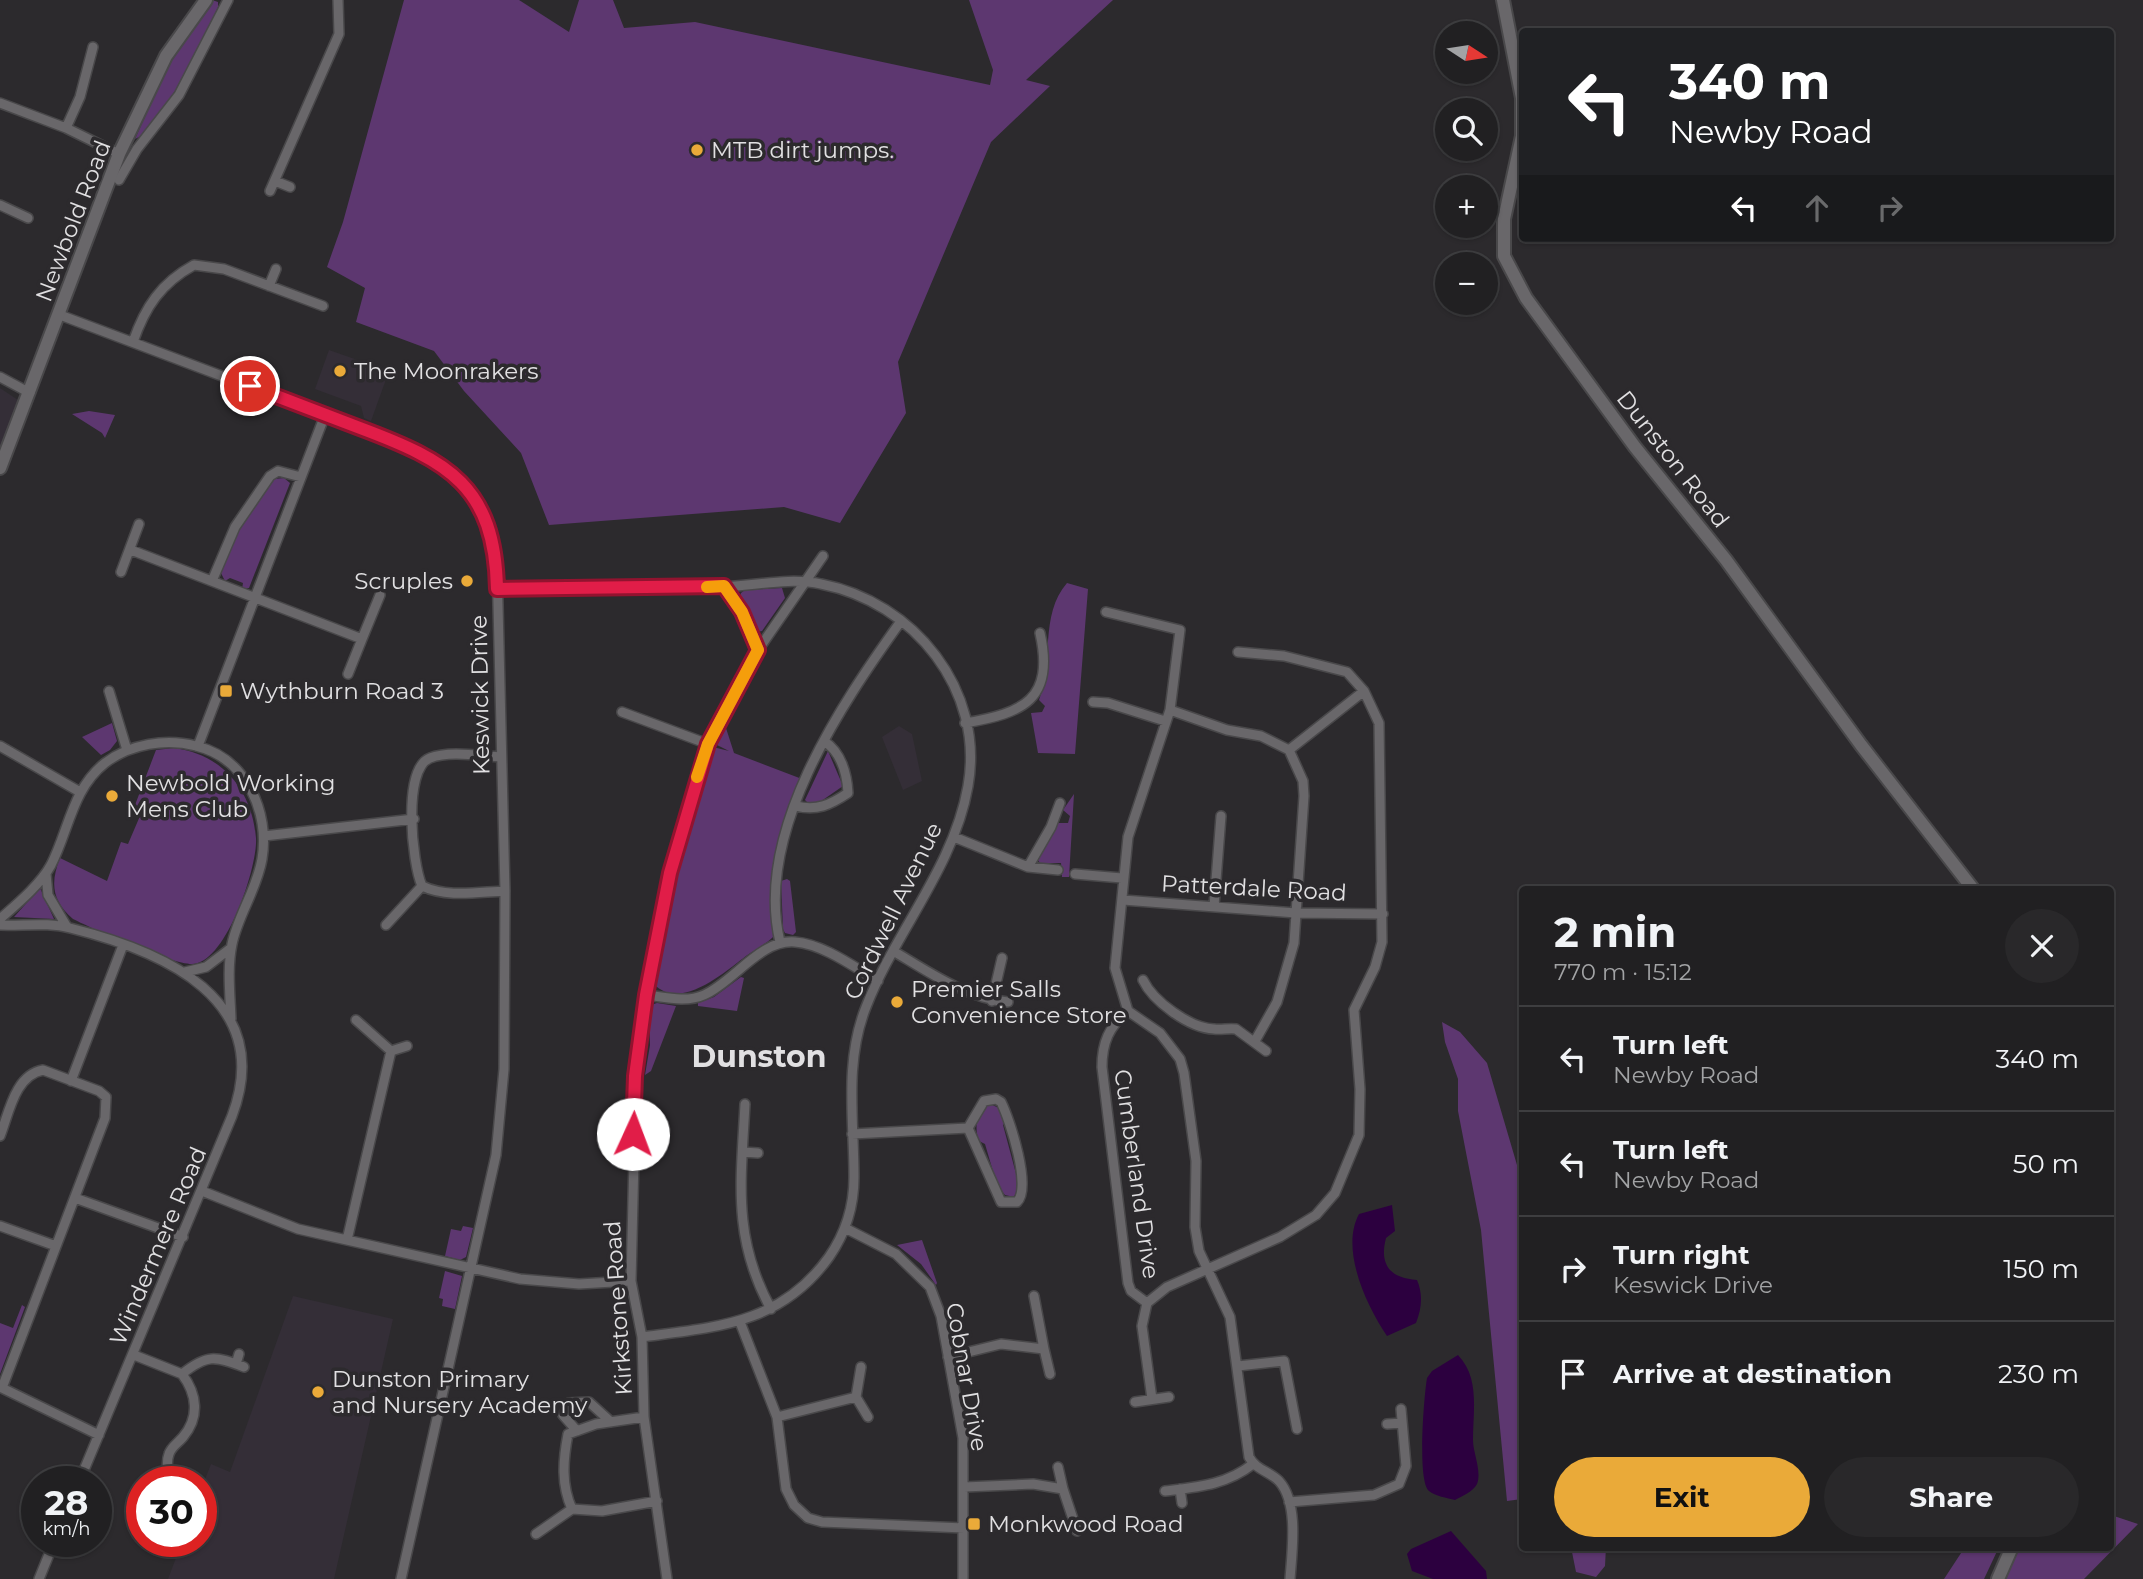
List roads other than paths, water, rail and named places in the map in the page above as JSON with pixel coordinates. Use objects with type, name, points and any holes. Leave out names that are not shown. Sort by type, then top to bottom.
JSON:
[{"type":"main road","name":"Newbold Road","points":[[0,468],[60,315],[92,219],[119,154],[166,57],[206,0]]},
{"type":"main road","name":"Dunston Road","points":[[1503,0],[1519,83]]},
{"type":"main road","name":"Dunston Road","points":[[1519,150],[1504,219],[1504,256],[1526,298],[1635,447],[1726,560],[1861,745],[1971,886]]},
{"type":"main road","points":[[1997,1579],[2010,1551]]},
{"type":"street","name":"Newbold Road","points":[[119,180],[137,149],[179,96],[228,0]]},
{"type":"street","points":[[270,191],[339,34],[338,0]]},
{"type":"street","points":[[66,128],[80,97],[93,47]]},
{"type":"street","points":[[0,103],[66,128],[119,154]]},
{"type":"street","points":[[275,181],[290,187]]},
{"type":"street","points":[[0,205],[28,218]]},
{"type":"street","points":[[133,342],[150,302],[163,287],[194,265],[224,268],[323,306]]},
{"type":"street","points":[[270,286],[276,269]]},
{"type":"street","name":"Keswick Drive","points":[[60,315],[416,450],[452,472],[469,491],[493,539],[497,589],[505,891],[504,1069],[496,1155],[401,1579]]},
{"type":"street","points":[[0,377],[30,393]]},
{"type":"street","points":[[0,919],[46,874],[80,792],[106,762],[127,750],[162,742],[198,746],[325,415]]},
{"type":"street","points":[[212,581],[234,527],[270,476],[278,471],[301,477]]},
{"type":"street","points":[[121,572],[139,524]]},
{"type":"street","points":[[131,550],[362,639]]},
{"type":"street","name":"Kirkstone Road","points":[[667,1579],[644,1417],[642,1337],[631,1281],[635,1076],[646,995],[670,873],[708,744],[758,650],[823,556]]},
{"type":"street","name":"Cordwell Avenue","points":[[497,589],[724,586],[804,582],[854,593],[901,621],[944,664],[959,690],[971,751],[968,786],[954,837],[865,1008],[855,1048],[852,1134],[854,1179],[845,1228],[817,1275],[793,1296],[771,1309],[740,1322],[642,1337]]},
{"type":"street","points":[[724,586],[742,612],[758,650]]},
{"type":"street","points":[[348,674],[380,595]]},
{"type":"street","points":[[1106,612],[1180,630],[1170,710],[1135,814],[1122,878],[1123,900],[1115,968],[1128,1011],[1160,1033],[1180,1059],[1187,1087],[1196,1161],[1195,1227],[1199,1251],[1230,1317],[1248,1451],[1253,1464],[1282,1484],[1289,1502],[1290,1579]]},
{"type":"street","points":[[780,942],[775,919],[776,868],[796,806],[824,741],[846,701],[901,621]]},
{"type":"street","points":[[965,723],[993,718],[1025,707],[1037,693],[1043,648],[1040,633]]},
{"type":"street","points":[[1152,1399],[1142,1326],[1147,1303],[1167,1287],[1302,1226],[1325,1206],[1343,1178],[1359,1135],[1360,1089],[1354,1010],[1375,967],[1382,942],[1379,861],[1382,823],[1378,781],[1381,741],[1375,708],[1347,672],[1284,656],[1238,652]]},
{"type":"street","points":[[109,691],[127,750]]},
{"type":"street","points":[[1289,750],[1364,691]]},
{"type":"street","points":[[1093,702],[1108,703],[1166,722]]},
{"type":"street","points":[[1170,710],[1227,730],[1261,737],[1289,750],[1303,781],[1296,913],[1286,978],[1267,1024],[1255,1041]]},
{"type":"street","points":[[622,712],[708,744]]},
{"type":"street","points":[[796,806],[813,810],[834,803],[848,793],[841,761],[832,746],[824,741]]},
{"type":"street","name":"Windermere Road","points":[[86,1466],[241,1094],[244,1067],[232,1020],[231,948],[262,861],[264,836],[261,813],[253,791],[240,773],[198,746]]},
{"type":"street","points":[[4,748],[80,792]]},
{"type":"street","points":[[422,886],[416,872],[414,819],[414,777],[418,766],[430,757],[501,757]]},
{"type":"street","points":[[1028,867],[1051,827],[1060,803]]},
{"type":"street","points":[[1214,906],[1221,816]]},
{"type":"street","points":[[264,836],[414,819]]},
{"type":"street","points":[[954,837],[1028,867],[1058,870]]},
{"type":"street","points":[[46,874],[48,895],[67,927]]},
{"type":"street","points":[[1076,874],[1122,878]]},
{"type":"street","points":[[422,886],[442,892],[505,891]]},
{"type":"street","points":[[386,925],[422,886]]},
{"type":"street","name":"Patterdale Road","points":[[1123,900],[1296,913],[1383,914]]},
{"type":"street","points":[[0,925],[67,927],[123,945],[71,1081]]},
{"type":"street","points":[[646,995],[685,999],[704,995],[780,942],[810,946],[878,981]]},
{"type":"street","name":"Windermere Road","points":[[123,945],[185,972],[209,989],[232,1020]]},
{"type":"street","points":[[185,972],[206,967],[231,948]]},
{"type":"street","points":[[895,952],[952,985],[992,1001],[1008,1002]]},
{"type":"street","points":[[992,1001],[1002,958]]},
{"type":"street","points":[[1143,980],[1158,1000],[1182,1016],[1213,1030],[1236,1028],[1266,1051]]},
{"type":"street","name":"Cumberland Drive","points":[[1128,1011],[1116,1020],[1105,1039],[1102,1067],[1128,1283],[1131,1291],[1147,1303]]},
{"type":"street","points":[[356,1020],[391,1051]]},
{"type":"street","points":[[391,1051],[407,1046]]},
{"type":"street","points":[[347,1240],[391,1051]]},
{"type":"street","points":[[0,1136],[26,1076],[43,1070],[99,1091],[106,1097],[108,1108],[1,1388],[99,1435]]},
{"type":"street","points":[[996,1099],[1001,1102],[1014,1141],[1023,1188],[1017,1202],[1002,1202],[993,1190],[968,1128],[984,1101],[996,1099]]},
{"type":"street","points":[[745,1104],[741,1215],[744,1247],[771,1309]]},
{"type":"street","points":[[852,1134],[968,1128]]},
{"type":"street","points":[[743,1152],[758,1153]]},
{"type":"street","points":[[202,1191],[298,1229],[471,1267],[544,1281],[579,1284],[631,1281]]},
{"type":"street","points":[[75,1198],[183,1237]]},
{"type":"street","points":[[0,1226],[56,1247]]},
{"type":"street","name":"Cobnar Drive","points":[[845,1228],[896,1254],[930,1287],[941,1315],[963,1438],[963,1579]]},
{"type":"street","points":[[1034,1296],[1050,1374]]},
{"type":"street","points":[[740,1322],[777,1417],[786,1489],[794,1505],[808,1518],[822,1522],[964,1528]]},
{"type":"street","points":[[948,1356],[1001,1344],[1044,1349]]},
{"type":"street","points":[[182,1374],[199,1361],[209,1358],[240,1366],[239,1354]]},
{"type":"street","points":[[134,1355],[182,1374],[190,1385],[195,1409],[188,1430],[170,1450],[167,1466]]},
{"type":"street","points":[[1238,1366],[1284,1361],[1297,1430]]},
{"type":"street","points":[[861,1367],[856,1397],[868,1417]]},
{"type":"street","points":[[777,1417],[856,1397]]},
{"type":"street","points":[[1135,1402],[1169,1397]]},
{"type":"street","name":"Kirkstone Road","points":[[611,1422],[589,1402],[569,1404],[564,1415],[577,1431],[644,1417]]},
{"type":"street","points":[[1289,1502],[1374,1495],[1391,1490],[1399,1484],[1406,1466],[1401,1409]]},
{"type":"street","points":[[1387,1424],[1402,1423]]},
{"type":"street","points":[[572,1509],[564,1493],[564,1455],[568,1434],[577,1431]]},
{"type":"street","points":[[1164,1491],[1228,1481],[1253,1464]]},
{"type":"street","points":[[1058,1467],[1077,1531]]},
{"type":"street","points":[[964,1487],[1033,1484],[1063,1489]]},
{"type":"street","points":[[1180,1489],[1182,1503]]},
{"type":"street","points":[[536,1534],[572,1509],[603,1511],[657,1501]]},
{"type":"street","points":[[39,1579],[48,1557]]},
{"type":"place","name":"MTB dirt jumps.","points":[[697,150]]},
{"type":"place","name":"The Moonrakers","points":[[340,371]]},
{"type":"place","name":"Scruples","points":[[467,581]]},
{"type":"place","name":"Wythburn Road 3","points":[[226,691]]},
{"type":"place","name":"Newbold Working Mens Club","points":[[112,796]]},
{"type":"place","name":"Premier Salls Convenience Store","points":[[897,1002]]},
{"type":"place","name":"Dunston Primary and Nursery Academy","points":[[318,1392]]},
{"type":"place","name":"Monkwood Road","points":[[974,1524]]},
{"type":"district","name":"Dunston","points":[[759,1057]]}]
